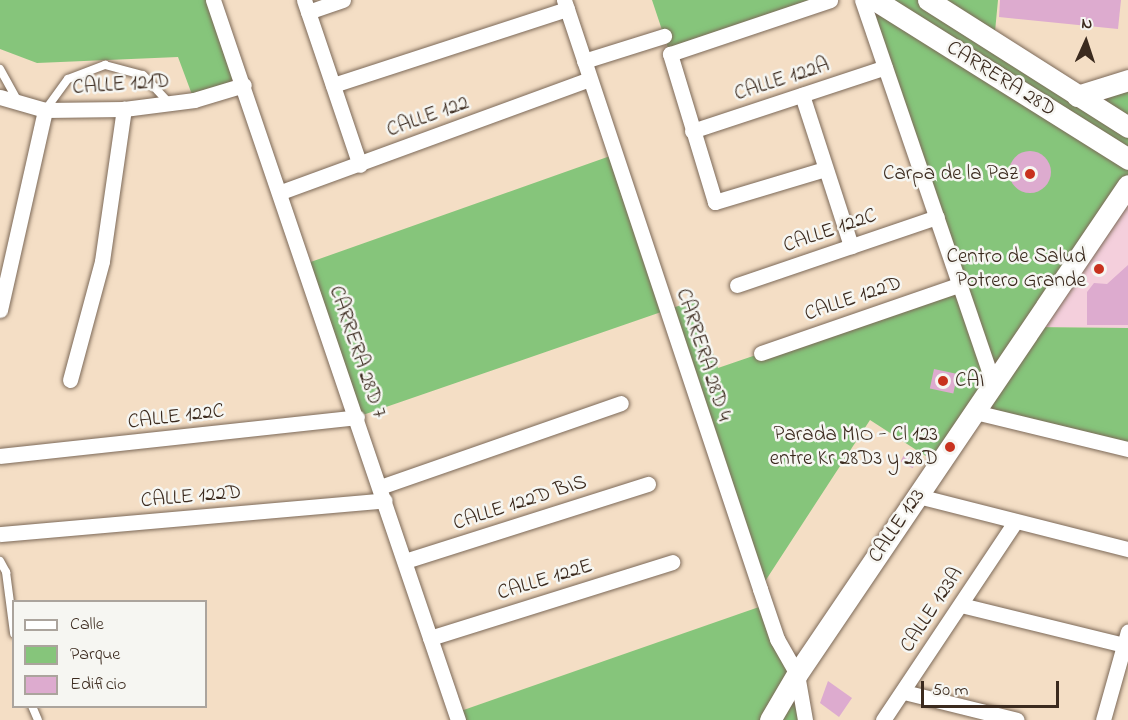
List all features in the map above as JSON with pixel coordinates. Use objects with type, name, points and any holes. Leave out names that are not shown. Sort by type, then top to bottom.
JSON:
[{"type":"street","name":"CARRERA 28D 7","points":[[213,0],[244,85],[405,561],[430,638],[452,718]]},
{"type":"street","points":[[343,0],[306,6],[360,165]]},
{"type":"street","points":[[825,169],[715,202],[670,54],[830,0]]},
{"type":"street","points":[[862,0],[993,383]]},
{"type":"street","name":"CARRERA 28D","points":[[875,0],[1128,159]]},
{"type":"street","name":"CARRERA 28D","points":[[928,0],[1128,127]]},
{"type":"street","points":[[333,85],[566,4]]},
{"type":"street","name":"CARRERA 28D 4","points":[[566,4],[777,639],[797,674],[805,720]]},
{"type":"street","points":[[584,61],[664,36]]},
{"type":"street","name":"CALLE 122A","points":[[692,131],[885,68]]},
{"type":"street","name":"CALLE 122","points":[[280,192],[360,165],[590,79]]},
{"type":"street","points":[[1077,96],[1128,80]]},
{"type":"street","name":"CALLE 121D","points":[[0,97],[45,110],[124,109],[169,105],[244,85]]},
{"type":"street","points":[[802,95],[851,246]]},
{"type":"street","points":[[70,380],[102,261],[124,109]]},
{"type":"street","points":[[0,310],[45,110]]},
{"type":"street","name":"CALLE 123","points":[[770,720],[797,674],[1128,185]]},
{"type":"street","name":"CALLE 122C","points":[[737,285],[937,217]]},
{"type":"street","name":"CALLE 122D","points":[[761,353],[959,285]]},
{"type":"street","name":"CALLE 122D","points":[[0,534],[382,493],[621,403]]},
{"type":"street","points":[[975,412],[1128,449]]},
{"type":"street","name":"CALLE 122C","points":[[0,456],[357,417]]},
{"type":"street","name":"CALLE 122D BIS","points":[[405,561],[648,484]]},
{"type":"street","points":[[918,496],[1128,549]]},
{"type":"street","name":"CALLE 123A","points":[[883,720],[904,692],[1015,522]]},
{"type":"street","name":"CALLE 122E","points":[[430,638],[672,562]]},
{"type":"street","points":[[961,605],[1126,638],[1103,720]]},
{"type":"street","points":[[904,692],[1017,720]]},
{"type":"lane","points":[[45,110],[68,79],[105,65],[143,75],[169,105]]},
{"type":"lane","points":[[0,69],[18,103]]},
{"type":"lane","points":[[0,561],[6,572],[12,618]]},
{"type":"shaded area","name":"Centro de Salud Potrero Grande","points":[[1128,204],[1128,328],[1030,327],[1111,211]]},
{"type":"green space","points":[[0,0],[213,0],[244,85],[194,100],[178,57],[37,63],[0,49]]},
{"type":"green space","points":[[652,0],[830,0],[670,54]]},
{"type":"green space","points":[[862,0],[998,0],[994,42],[1077,96],[1128,80],[1128,204],[1111,211],[1031,327],[1128,328],[1128,449],[975,412],[938,464],[870,420],[760,589],[667,310],[695,300],[718,368],[959,285]]},
{"type":"green space","points":[[613,155],[667,310],[357,417],[305,264]]},
{"type":"green space","points":[[765,605],[805,720],[458,720],[455,713]]},
{"type":"building","points":[[1000,0],[1121,0],[1118,29],[999,17]]},
{"type":"building","name":"Carpa de la Paz","points":[[1030,151],[1038,152],[1045,157],[1050,164],[1050,180],[1045,187],[1038,192],[1030,193],[1022,192],[1015,187],[1010,180],[1009,172],[1010,164],[1015,157],[1022,152]]},
{"type":"building","name":"Centro de Salud Potrero Grande","points":[[1128,265],[1128,325],[1087,325],[1087,292],[1094,283],[1107,284]]},
{"type":"building","name":"CAI","points":[[934,369],[957,374],[953,394],[930,389]]},
{"type":"building","points":[[907,450],[919,457],[913,468],[900,461]]},
{"type":"building","points":[[828,681],[852,698],[839,717],[820,703]]},
{"type":"place","name":"Carpa de la Paz","points":[[1030,174]]},
{"type":"place","name":"Centro de Salud Potrero Grande","points":[[1099,269]]},
{"type":"place","name":"CAI","points":[[943,381]]},
{"type":"place","name":"Parada MIO - Cl 123 entre Kr 28D3 y 28D","points":[[950,447]]}]
